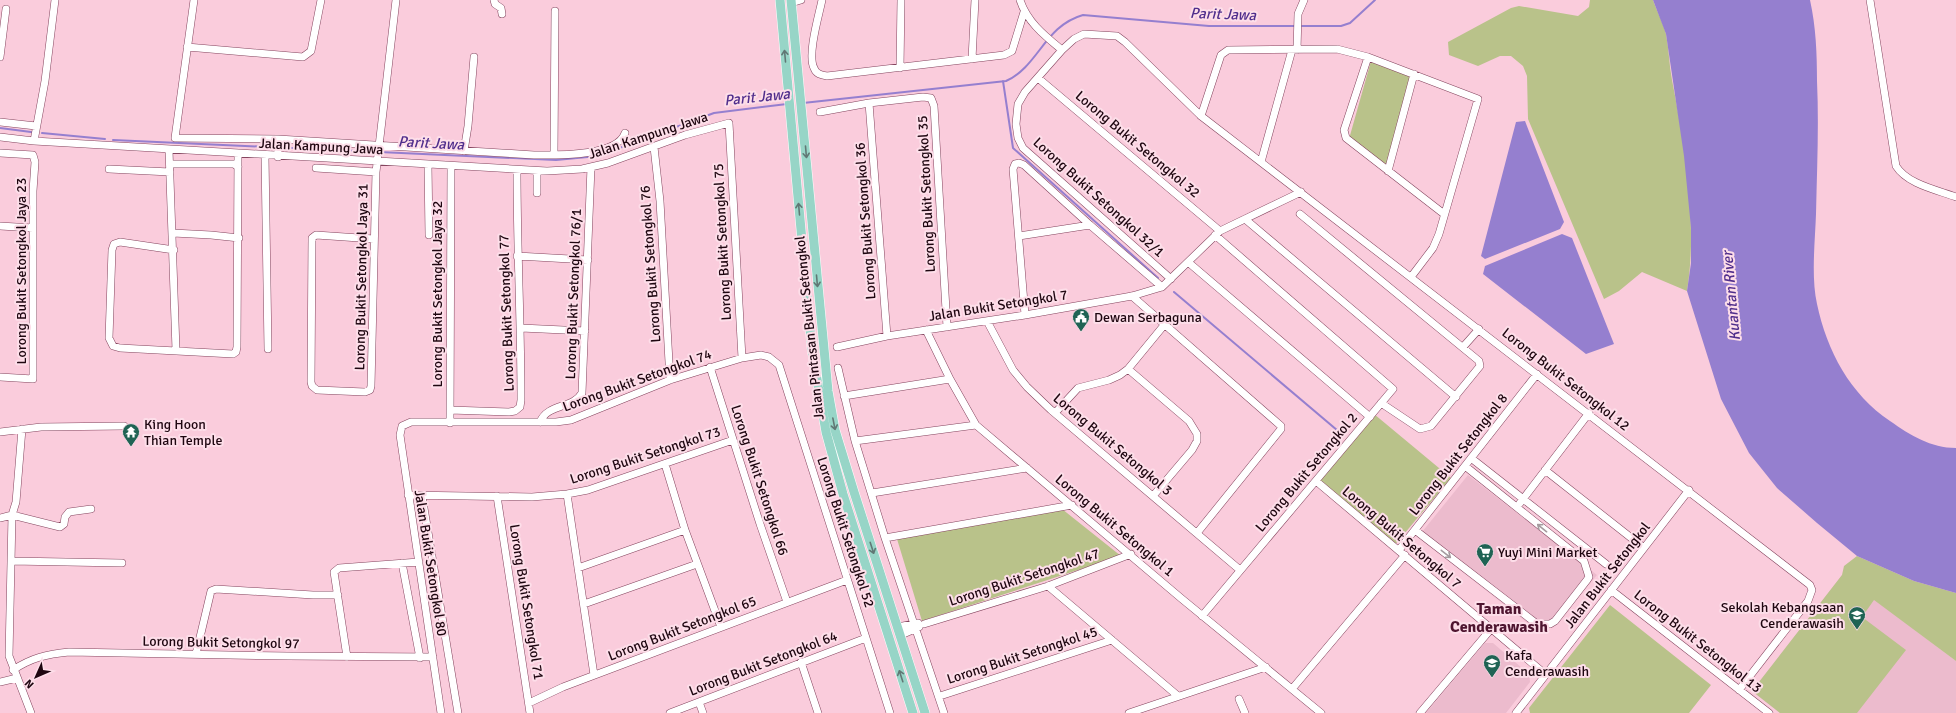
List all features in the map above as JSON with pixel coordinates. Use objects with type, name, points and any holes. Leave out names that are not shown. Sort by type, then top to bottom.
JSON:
[{"type":"main road","name":"Jalan Pintasan Bukit Setongkol","points":[[780,0],[812,350],[826,432],[843,494],[913,713]]},
{"type":"main road","name":"Jalan Pintasan Bukit Setongkol","points":[[791,1],[828,391],[835,430],[925,713]]},
{"type":"street","points":[[34,141],[45,81],[56,0]]},
{"type":"street","points":[[194,0],[187,47],[303,57],[311,51],[321,0]]},
{"type":"street","name":"Lorong Bukit Setongkol Jaya 31","points":[[374,240],[314,236],[312,238],[312,386],[317,390],[368,391],[370,390],[372,382],[376,172],[396,0]]},
{"type":"street","points":[[494,0],[495,4],[501,8],[502,14]]},
{"type":"street","points":[[791,1],[801,0]]},
{"type":"street","points":[[822,0],[813,46],[812,64],[814,70],[827,76],[1004,55],[1012,51],[1024,12]]},
{"type":"street","points":[[900,68],[902,0]]},
{"type":"street","points":[[972,59],[975,0]]},
{"type":"street","points":[[1020,0],[1024,12],[1041,31],[1062,50]]},
{"type":"street","points":[[1261,162],[1296,48],[1298,14],[1300,5],[1304,0]]},
{"type":"street","points":[[1870,0],[1896,166],[1900,172],[1911,180],[1956,197]]},
{"type":"street","points":[[0,57],[6,9]]},
{"type":"street","points":[[554,155],[555,11]]},
{"type":"street","name":"Lorong Bukit Setongkol 32/1","points":[[1171,279],[1023,148],[1018,138],[1016,124],[1018,104],[1062,50],[1074,39],[1084,34],[1116,36],[1125,42],[1201,116]]},
{"type":"street","name":"Jalan Kampung Jawa","points":[[187,47],[175,138],[278,139],[378,154],[428,165],[537,171],[582,169],[591,167],[654,147],[684,135],[729,123]]},
{"type":"street","points":[[1201,116],[1221,55],[1228,50],[1337,48],[1368,57],[1478,100],[1439,234],[1433,248],[1411,277]]},
{"type":"street","points":[[464,151],[468,126],[474,57]]},
{"type":"street","points":[[1368,57],[1344,130],[1345,133],[1349,141],[1444,214]]},
{"type":"street","points":[[1388,171],[1414,74]]},
{"type":"street","name":"Lorong Bukit Setongkol 32","points":[[1038,78],[1218,233],[1393,388],[1381,402]]},
{"type":"street","name":"Lorong Bukit Setongkol 35","points":[[869,103],[924,97],[931,98],[934,106],[947,327]]},
{"type":"street","points":[[820,112],[869,103]]},
{"type":"street","name":"Lorong Bukit Setongkol 36","points":[[869,103],[887,336]]},
{"type":"street","name":"Lorong Bukit Setongkol 12","points":[[1201,116],[1689,490],[1810,585],[1812,590],[1808,601],[1739,690]]},
{"type":"street","points":[[0,122],[36,126]]},
{"type":"street","name":"Lorong Bukit Setongkol 75","points":[[729,123],[742,358]]},
{"type":"street","name":"Jalan Kampung Jawa","points":[[0,137],[34,141],[265,156],[278,154],[378,154],[464,151],[554,155],[577,154],[605,148],[623,139],[625,133]]},
{"type":"street","points":[[278,139],[278,154]]},
{"type":"street","name":"Lorong Bukit Setongkol 76","points":[[654,147],[660,201],[670,380]]},
{"type":"street","points":[[169,150],[174,250],[176,350]]},
{"type":"street","name":"Lorong Bukit Setongkol Jaya 23","points":[[0,153],[33,155],[35,162],[33,228],[33,379],[0,377]]},
{"type":"street","points":[[174,250],[120,242],[114,244],[112,250],[109,338],[113,346],[120,348],[233,354],[236,352],[239,238],[238,154]]},
{"type":"street","points":[[265,156],[268,349]]},
{"type":"street","points":[[1025,315],[1013,169],[1015,164],[1019,163],[1024,165],[1090,225],[1162,287],[1218,233],[1301,192]]},
{"type":"street","points":[[170,164],[234,164],[238,167]]},
{"type":"street","points":[[428,165],[429,235]]},
{"type":"street","name":"Lorong Bukit Setongkol Jaya 32","points":[[450,423],[451,166]]},
{"type":"street","name":"Lorong Bukit Setongkol 76/1","points":[[540,422],[547,412],[575,401],[582,393],[591,167]]},
{"type":"street","name":"Jalan Kampung Jawa","points":[[316,168],[376,172]]},
{"type":"street","points":[[109,170],[170,172]]},
{"type":"street","name":"Lorong Bukit Setongkol 77","points":[[450,410],[509,412],[515,411],[520,407],[521,328],[517,256],[517,171]]},
{"type":"street","points":[[536,193],[537,171]]},
{"type":"street","points":[[1300,214],[1477,358],[1480,366],[1431,426],[1425,429],[1420,429],[1381,402],[1370,417]]},
{"type":"street","points":[[1245,219],[1456,397]]},
{"type":"street","points":[[1019,236],[1090,225]]},
{"type":"street","points":[[0,226],[33,228]]},
{"type":"street","points":[[173,233],[239,238]]},
{"type":"street","points":[[517,256],[588,260]]},
{"type":"street","name":"Lorong Bukit Setongkol 2","points":[[1188,262],[1370,417],[1202,616]]},
{"type":"street","name":"Jalan Bukit Setongkol 7","points":[[837,348],[887,336],[1025,315],[1132,296],[1162,287]]},
{"type":"street","points":[[1132,296],[1166,324],[1281,426],[1281,430],[1198,533]]},
{"type":"street","name":"Lorong Bukit Setongkol 3","points":[[987,321],[1013,370],[1027,386],[1055,412],[1240,570]]},
{"type":"street","points":[[1055,412],[1078,388],[1108,380],[1120,375],[1128,369],[1166,324]]},
{"type":"street","points":[[521,328],[585,331]]},
{"type":"street","points":[[1463,347],[1479,329]]},
{"type":"street","name":"Lorong Bukit Setongkol 1","points":[[926,330],[950,379],[976,425],[1131,554],[1202,616],[1321,713]]},
{"type":"street","name":"Lorong Bukit Setongkol 74","points":[[411,422],[556,422],[579,418],[670,380],[710,367],[742,358],[761,355],[775,360]]},
{"type":"street","name":"Lorong Bukit Setongkol 52","points":[[775,360],[779,365],[782,374],[890,713]]},
{"type":"street","name":"Lorong Bukit Setongkol 66","points":[[710,367],[787,602]]},
{"type":"street","points":[[838,368],[855,441],[885,538],[914,626],[940,696],[944,713]]},
{"type":"street","points":[[1128,369],[1189,421],[1197,434],[1197,441],[1192,450],[1153,496]]},
{"type":"street","name":"Lorong Bukit Setongkol 8","points":[[1399,550],[1537,374]]},
{"type":"street","points":[[844,396],[950,379]]},
{"type":"street","points":[[1517,508],[1589,414]]},
{"type":"street","name":"Jalan Bukit Setongkol 80","points":[[411,422],[402,426],[400,435],[441,713]]},
{"type":"street","points":[[855,441],[976,425]]},
{"type":"street","points":[[0,432],[22,429],[124,426]]},
{"type":"street","points":[[22,429],[16,502],[12,515],[9,656],[30,713]]},
{"type":"street","name":"Lorong Bukit Setongkol 73","points":[[408,495],[532,497],[567,494],[588,490],[733,440]]},
{"type":"street","points":[[1471,458],[1606,564]]},
{"type":"street","points":[[665,464],[685,530],[721,627]]},
{"type":"street","points":[[1416,530],[1532,622],[1537,624],[1550,624],[1555,621],[1589,577],[1584,561],[1465,466]]},
{"type":"street","points":[[872,493],[1027,468]]},
{"type":"street","points":[[1545,470],[1644,548]]},
{"type":"street","name":"Lorong Bukit Setongkol 7","points":[[1316,481],[1545,674]]},
{"type":"street","name":"Jalan Bukit Setongkol","points":[[1519,712],[1545,674],[1689,490]]},
{"type":"street","points":[[567,494],[594,675]]},
{"type":"street","points":[[422,496],[458,713]]},
{"type":"street","name":"Lorong Bukit Setongkol 71","points":[[497,496],[530,713]]},
{"type":"street","points":[[885,538],[1072,506]]},
{"type":"street","points":[[0,518],[12,515],[60,527],[64,524],[66,515],[69,512],[91,509]]},
{"type":"street","points":[[578,568],[685,530]]},
{"type":"street","name":"Lorong Bukit Setongkol 47","points":[[899,631],[1048,586],[1131,554]]},
{"type":"street","points":[[1292,689],[1405,556]]},
{"type":"street","points":[[11,561],[122,563]]},
{"type":"street","points":[[347,656],[334,572],[336,570],[419,562]]},
{"type":"street","points":[[402,563],[420,658]]},
{"type":"street","points":[[584,604],[697,564]]},
{"type":"street","name":"Lorong Bukit Setongkol 65","points":[[529,703],[563,687],[594,675],[847,580]]},
{"type":"street","points":[[1048,586],[1178,696]]},
{"type":"street","points":[[196,654],[211,591],[216,589],[313,595],[338,595]]},
{"type":"street","name":"Lorong Bukit Setongkol 13","points":[[1611,590],[1769,713]]},
{"type":"street","points":[[1420,713],[1491,629]]},
{"type":"street","name":"Lorong Bukit Setongkol 64","points":[[670,713],[866,638]]},
{"type":"street","name":"Lorong Bukit Setongkol 45","points":[[940,696],[1112,640]]},
{"type":"street","name":"Lorong Bukit Setongkol 97","points":[[13,670],[25,662],[44,655],[68,652],[433,657]]},
{"type":"street","points":[[802,662],[818,713]]},
{"type":"street","points":[[1128,713],[1266,667]]},
{"type":"street","points":[[0,682],[17,678]]},
{"type":"street","points":[[1239,699],[1244,713]]},
{"type":"street","points":[[699,702],[703,713]]},
{"type":"shaded area","points":[[1468,475],[1597,575],[1553,627],[1541,631],[1534,628],[1418,537]]},
{"type":"shaded area","name":"Sekolah Kebangsaan Cenderawasih","points":[[1842,575],[1956,661],[1956,713],[1780,713],[1752,691]]},
{"type":"shaded area","name":"Kafa Cenderawasih","points":[[1485,643],[1493,643],[1529,674],[1530,682],[1506,713],[1426,713]]},
{"type":"green space","points":[[1590,0],[1653,0],[1665,30],[1685,158],[1691,212],[1690,265],[1687,291],[1642,272],[1619,291],[1604,299],[1528,119],[1527,76],[1523,66],[1511,56],[1500,56],[1478,66],[1449,55],[1448,42],[1511,8],[1519,6],[1578,16],[1589,7]]},
{"type":"green space","points":[[1371,61],[1413,77],[1386,169],[1349,139]]},
{"type":"green space","points":[[1374,414],[1451,478],[1394,546],[1318,481]]},
{"type":"green space","points":[[1062,509],[1121,556],[922,621],[897,539]]},
{"type":"green space","name":"Sekolah Kebangsaan Cenderawasih","points":[[1857,556],[1914,581],[1956,593],[1956,661],[1874,600],[1862,617],[1906,650],[1857,713],[1780,713],[1752,691],[1842,575],[1844,566]]},
{"type":"green space","points":[[1610,605],[1711,685],[1689,713],[1530,713],[1529,708]]},
{"type":"water","name":"Kuantan River","points":[[1653,0],[1810,0],[1815,30],[1818,114],[1814,282],[1821,321],[1834,355],[1842,370],[1863,398],[1890,421],[1913,436],[1938,446],[1956,448],[1956,593],[1914,581],[1857,556],[1817,523],[1777,488],[1749,453],[1721,399],[1687,291],[1691,263],[1691,228],[1684,156],[1666,34]]},
{"type":"water","points":[[1525,121],[1564,222],[1560,229],[1485,259],[1481,256],[1516,122]]},
{"type":"water","points":[[1562,234],[1572,238],[1614,344],[1586,354],[1483,274],[1485,266]]},
{"type":"waterway","name":"Parit Jawa","points":[[803,103],[1006,81],[1026,66],[1059,28],[1070,20],[1083,15],[1209,26],[1341,26],[1350,23],[1375,0]]},
{"type":"waterway","points":[[1003,81],[1013,148],[1158,278]]},
{"type":"waterway","name":"Parit Jawa","points":[[113,140],[556,160],[598,156],[714,113],[787,104]]},
{"type":"waterway","name":"Parit Jawa","points":[[0,128],[31,132]]},
{"type":"waterway","name":"Parit Jawa","points":[[42,133],[105,139]]},
{"type":"waterway","points":[[1174,292],[1344,436]]},
{"type":"place","name":"Dewan Serbaguna","points":[[1081,332]]},
{"type":"place","name":"King Hoon Thian Temple","points":[[131,447]]},
{"type":"place","name":"Yuyi Mini Market","points":[[1485,567]]},
{"type":"place","name":"Sekolah Kebangsaan Cenderawasih","points":[[1857,630]]},
{"type":"place","name":"Kafa Cenderawasih","points":[[1492,678]]},
{"type":"district","name":"Taman Cenderawasih","points":[[1499,617]]}]
